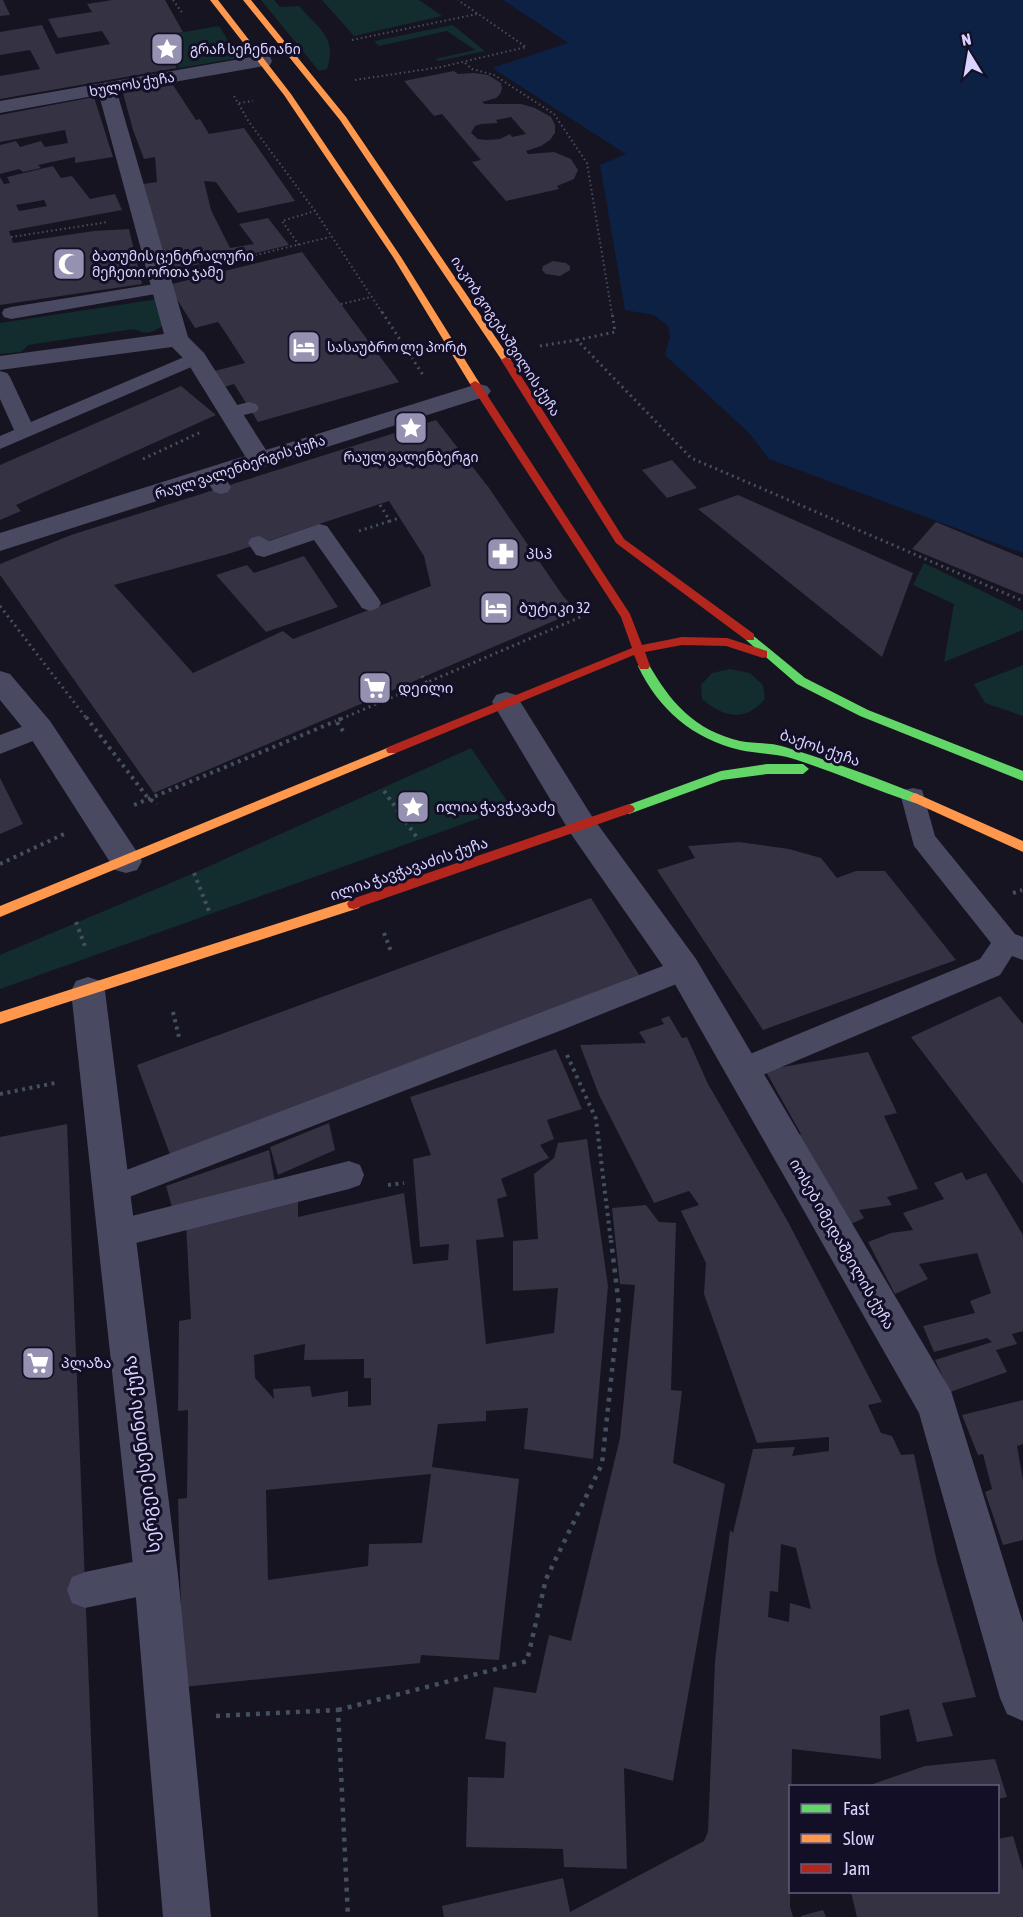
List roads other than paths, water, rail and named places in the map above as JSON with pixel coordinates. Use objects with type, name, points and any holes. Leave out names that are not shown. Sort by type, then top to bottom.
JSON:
[{"type":"main road","points":[[214,0],[263,61],[397,257],[479,391],[626,617],[639,649]]},
{"type":"main road","name":"იაკობ გოგებაშვილის ქუჩა","points":[[247,0],[343,118],[502,353],[519,384],[620,540],[744,632],[770,657]]},
{"type":"main road","points":[[0,912],[639,649],[682,641],[727,642],[770,657],[801,681],[864,713],[1023,776]]},
{"type":"main road","name":"ბაქოს ქუჩა","points":[[639,649],[648,677],[666,704],[707,735],[740,745],[777,749],[831,770],[913,797],[1023,847]]},
{"type":"main road","name":"ილია ჭავჭავაძის ქუჩა","points":[[0,1018],[89,975],[379,897],[721,776],[767,769],[831,770]]},
{"type":"street","name":"ხულოს ქუჩა","points":[[0,107],[263,61]]},
{"type":"street","points":[[106,88],[177,339],[240,410],[260,460]]},
{"type":"street","points":[[0,363],[177,339]]},
{"type":"street","name":"რაულ ვალენბერგის ქუჩა","points":[[0,542],[217,481],[260,460],[479,391]]},
{"type":"street","points":[[0,681],[40,729],[126,861]]},
{"type":"street","name":"იოსებ იმედაშვილის ქუჩა","points":[[506,702],[582,826],[684,969],[937,1405],[1023,1698]]},
{"type":"street","name":"სერგეი ესენინის ქუჩა","points":[[89,975],[111,1190],[156,1575],[187,1917]]},
{"type":"lane","points":[[11,313],[160,283]]},
{"type":"lane","points":[[0,442],[196,358]]},
{"type":"lane","points":[[0,377],[25,432]]},
{"type":"lane","points":[[259,543],[264,550],[319,531],[370,603]]},
{"type":"lane","points":[[0,745],[40,729]]},
{"type":"lane","points":[[743,1070],[990,967],[1014,946],[923,839],[913,797]]},
{"type":"lane","points":[[111,1190],[552,1022],[684,969]]},
{"type":"lane","points":[[116,1234],[349,1175]]},
{"type":"lane","points":[[85,1590],[156,1575]]},
{"type":"water","points":[[503,0],[1023,0],[1023,553],[769,459],[750,434],[665,355],[670,337],[668,326],[654,315],[625,310],[600,165],[626,154],[492,68],[568,43]]},
{"type":"place","name":"გრაჩ სეჩენიანი","points":[[167,49]]},
{"type":"place","name":"ბათუმის ცენტრალური მეჩეთი ორთა ჯამე","points":[[69,264]]},
{"type":"place","name":"სასაუბრო ლე პორტ","points":[[304,347]]},
{"type":"place","name":"რაულ ვალენბერგი","points":[[411,428]]},
{"type":"place","name":"პსპ","points":[[503,554]]},
{"type":"place","name":"ბუტიკი 32","points":[[496,608]]},
{"type":"place","name":"დეილი","points":[[375,688]]},
{"type":"place","name":"ილია ჭავჭავაძე","points":[[413,807]]},
{"type":"place","name":"პლაზა","points":[[38,1363]]}]
